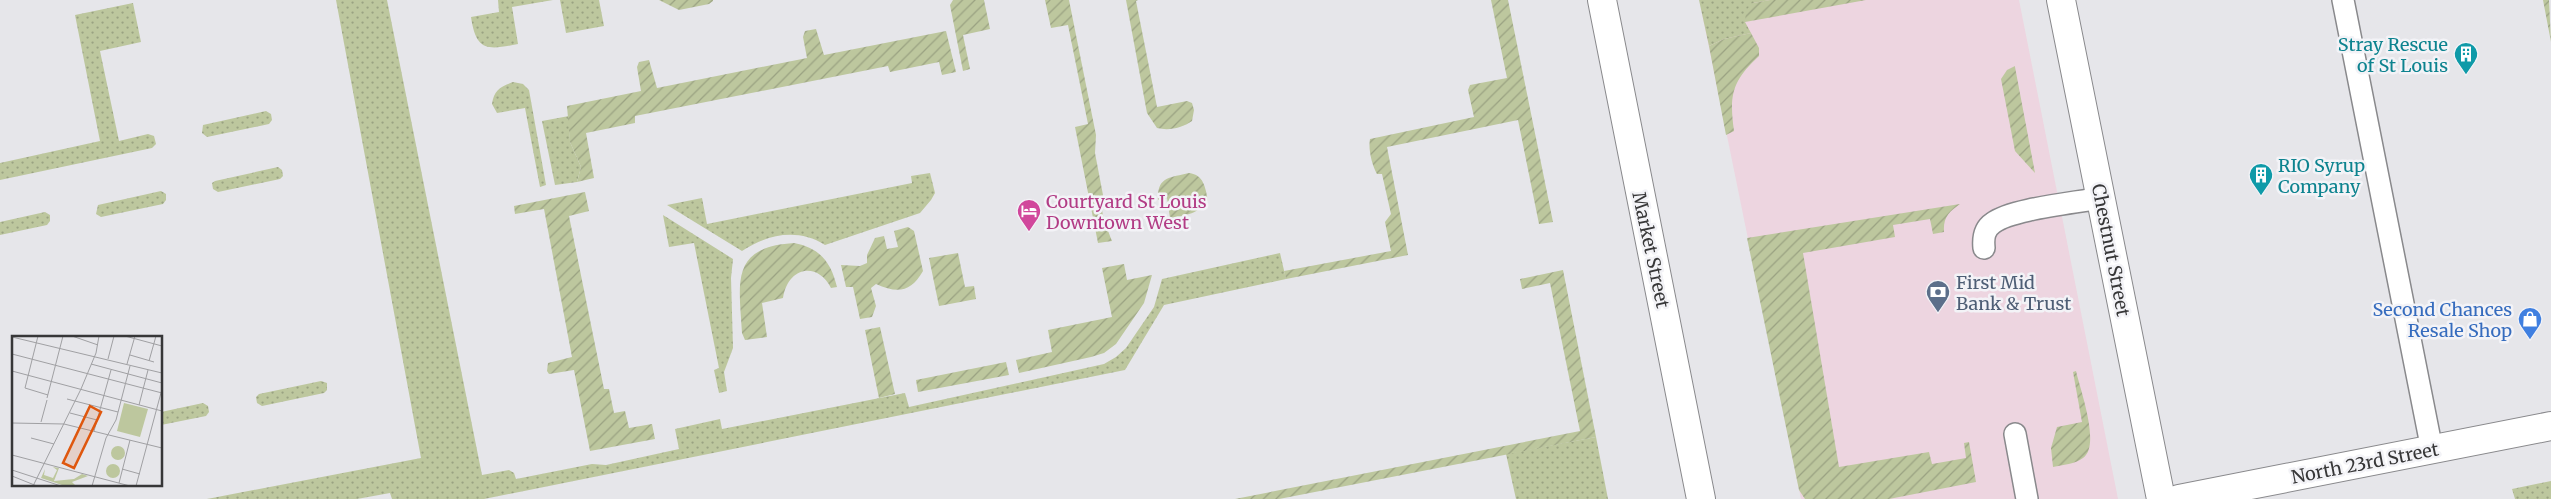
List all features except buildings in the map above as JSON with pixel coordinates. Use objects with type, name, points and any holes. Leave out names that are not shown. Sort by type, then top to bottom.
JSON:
[{"type":"street","name":"Market Street","points":[[1602,0],[1701,499]]},
{"type":"street","name":"Chestnut Street","points":[[2061,0],[2161,499]]},
{"type":"street","name":"North 23rd Street","points":[[2180,499],[2551,426]]},
{"type":"lane","points":[[2342,0],[2432,450]]},
{"type":"lane","points":[[1984,248],[1983,236],[1992,223],[2007,216],[2100,198]]},
{"type":"lane","points":[[2015,434],[2027,499]]},
{"type":"shaded area","points":[[1735,0],[2019,0],[2118,499],[1801,499],[1701,8]]},
{"type":"green space","points":[[336,0],[387,0],[482,475],[509,470],[514,473],[516,479],[592,464],[606,465],[679,449],[675,429],[720,419],[722,429],[905,393],[909,407],[1104,364],[1126,348],[1154,307],[1162,279],[1280,253],[1286,279],[1164,305],[1125,370],[484,499],[392,499],[390,493],[357,499],[207,499],[421,458]]},
{"type":"green space","points":[[498,0],[553,0],[512,7],[518,44],[499,47],[485,46],[476,37],[471,17],[499,12]]},
{"type":"green space","points":[[560,0],[599,0],[604,26],[566,33]]},
{"type":"green space","points":[[659,0],[713,1],[709,4],[679,10]]},
{"type":"green space","points":[[953,0],[984,0],[990,29],[963,35],[970,69],[963,71],[950,5]]},
{"type":"green space","points":[[1045,0],[1069,0],[1096,135],[1095,153],[1103,195],[1102,212],[1112,241],[1098,243],[1075,127],[1088,124],[1068,25],[1051,28]]},
{"type":"green space","points":[[1126,0],[1138,0],[1136,1],[1157,107],[1187,101],[1192,103],[1194,110],[1192,121],[1175,128],[1162,129],[1157,128],[1147,113]]},
{"type":"green space","points":[[1491,0],[1508,0],[1553,222],[1539,224],[1518,120],[1387,147],[1408,255],[1286,279],[1284,271],[1391,251],[1385,222],[1391,214],[1382,174],[1377,174],[1372,162],[1370,139],[1474,117],[1468,90],[1470,85],[1507,78]]},
{"type":"green space","points":[[1699,0],[1770,0],[1753,3],[1745,22],[1751,33],[1724,39],[1709,46]]},
{"type":"green space","points":[[1770,0],[1866,0],[1745,22],[1746,10],[1753,3]]},
{"type":"green space","points":[[2543,0],[2549,0],[2551,42]]},
{"type":"green space","points":[[133,3],[141,42],[100,51],[119,141],[148,134],[154,136],[156,144],[152,148],[0,180],[0,163],[100,141],[75,15]]},
{"type":"green space","points":[[816,29],[824,55],[946,31],[956,72],[942,75],[939,62],[890,72],[888,66],[635,116],[635,123],[586,133],[594,178],[577,182],[581,167],[570,142],[567,106],[641,91],[637,67],[639,62],[649,60],[657,88],[807,58],[803,37],[805,31]]},
{"type":"green space","points":[[1751,33],[1759,48],[1759,56],[1743,73],[1734,89],[1732,108],[1734,131],[1726,135],[1709,46],[1724,39]]},
{"type":"green space","points":[[2015,66],[2035,173],[2015,151],[2001,79],[2007,70]]},
{"type":"green space","points":[[513,82],[523,84],[529,90],[546,185],[540,187],[525,108],[497,113],[492,104],[494,95],[498,90]]},
{"type":"green space","points":[[266,111],[271,114],[272,120],[269,124],[207,137],[202,133],[203,125]]},
{"type":"green space","points":[[569,116],[570,142],[581,167],[577,182],[555,185],[542,121]]},
{"type":"green space","points":[[278,167],[282,170],[283,176],[280,179],[218,192],[213,189],[212,183],[215,181]]},
{"type":"green space","points":[[930,173],[935,193],[920,213],[825,245],[804,236],[783,235],[762,240],[742,251],[667,205],[702,198],[707,224],[912,183],[911,176]]},
{"type":"green space","points":[[1189,173],[1201,179],[1205,186],[1208,200],[1196,211],[1187,215],[1170,218],[1167,198],[1158,200],[1160,186],[1166,179]]},
{"type":"green space","points":[[161,191],[166,194],[166,200],[163,204],[101,217],[96,214],[98,205]]},
{"type":"green space","points":[[585,192],[589,211],[569,216],[604,389],[609,389],[614,413],[625,411],[629,428],[652,424],[655,439],[590,451],[574,370],[549,374],[547,371],[548,363],[572,357],[544,209],[515,214],[514,206]]},
{"type":"green space","points":[[1960,204],[1948,215],[1944,232],[1933,234],[1930,219],[1893,225],[1895,237],[1803,253],[1839,467],[1929,452],[1932,464],[1966,458],[1964,443],[1969,442],[1976,482],[1889,499],[1805,499],[1799,490],[1747,238]]},
{"type":"green space","points":[[45,212],[50,215],[50,221],[47,225],[0,235],[0,222]]},
{"type":"green space","points":[[663,215],[733,259],[731,278],[733,348],[724,372],[727,391],[719,393],[714,370],[719,368],[694,243],[669,247]]},
{"type":"green space","points":[[908,227],[914,231],[923,271],[914,283],[903,289],[891,289],[876,284],[871,288],[876,306],[872,317],[860,319],[853,287],[846,287],[841,265],[860,266],[867,263],[867,255],[875,238],[884,236],[887,249],[898,247],[894,231]]},
{"type":"green space","points":[[794,243],[811,248],[828,263],[837,287],[831,288],[825,279],[811,271],[797,274],[786,288],[783,298],[762,303],[767,337],[745,340],[742,333],[740,298],[740,283],[743,270],[749,260],[758,252],[773,246]]},
{"type":"green space","points":[[958,253],[965,287],[974,286],[976,299],[939,306],[929,258]]},
{"type":"green space","points":[[1124,264],[1127,280],[1152,275],[1144,303],[1116,344],[1104,353],[1091,357],[1019,373],[1016,360],[1052,352],[1048,330],[1112,317],[1102,268]]},
{"type":"green space","points":[[1563,270],[1596,437],[1279,499],[1235,499],[1580,431],[1550,283],[1522,289],[1520,279]]},
{"type":"green space","points":[[880,327],[895,394],[879,398],[865,330]]},
{"type":"green space","points":[[1006,362],[1009,375],[918,392],[916,380]]},
{"type":"green space","points":[[2076,371],[2090,430],[2088,452],[2076,462],[2053,467],[2051,448],[2057,427],[2082,422],[2073,372]]},
{"type":"green space","points":[[321,381],[327,383],[327,390],[324,393],[262,406],[257,403],[256,397],[259,394]]},
{"type":"green space","points":[[203,403],[208,406],[209,412],[206,416],[162,425],[162,412]]},
{"type":"green space","points":[[1596,437],[1608,499],[1516,499],[1506,454]]},
{"type":"green space","points":[[2551,481],[2551,499],[2515,499],[2512,489]]},
{"type":"place","name":"Stray Rescue of St Louis","points":[[2466,75]]},
{"type":"place","name":"RIO Syrup Company","points":[[2261,196]]},
{"type":"place","name":"Courtyard St Louis Downtown West","points":[[1029,232]]},
{"type":"place","name":"First Mid Bank & Trust","points":[[1938,313]]},
{"type":"place","name":"Second Chances Resale Shop","points":[[2530,340]]}]
